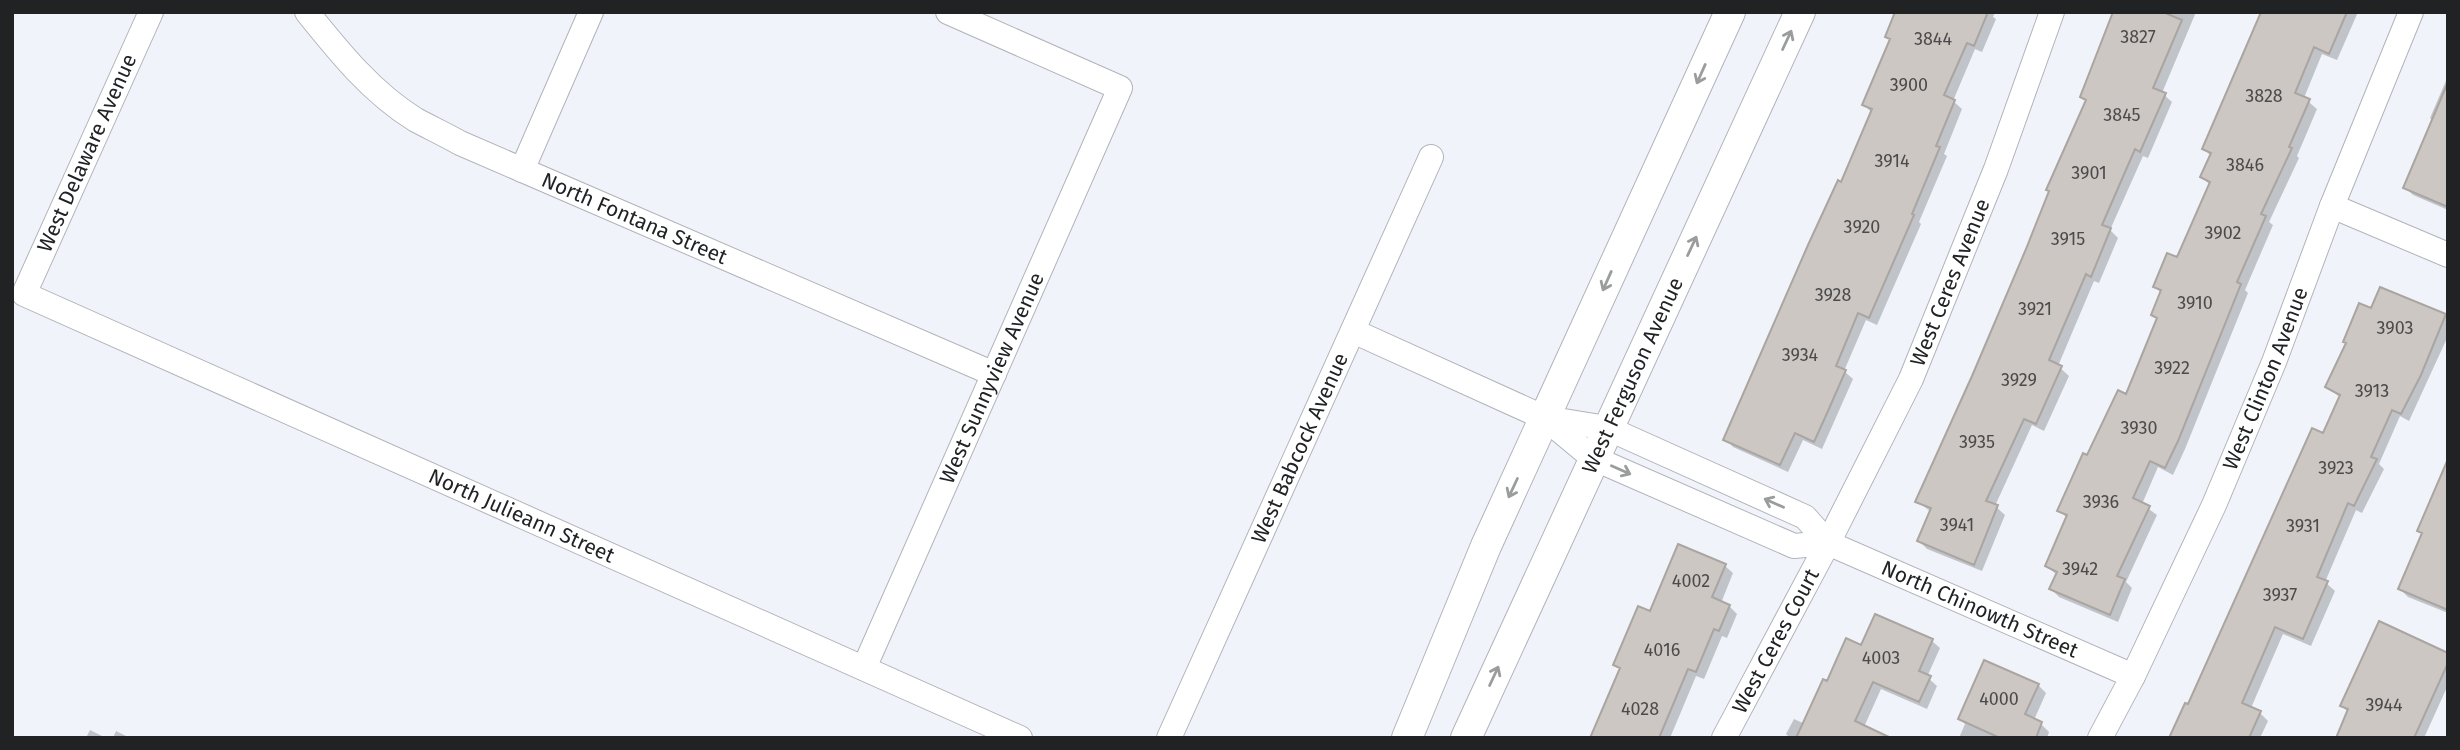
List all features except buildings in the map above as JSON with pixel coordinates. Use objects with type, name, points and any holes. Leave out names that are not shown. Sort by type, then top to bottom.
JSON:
[{"type":"street","name":"West Delaware Avenue","points":[[24,294],[151,12]]},
{"type":"street","name":"North Fontana Street","points":[[307,12],[348,63],[378,92],[415,119],[460,143],[994,374]]},
{"type":"street","points":[[522,170],[592,12]]},
{"type":"street","name":"West Sunnyview Avenue","points":[[864,668],[1120,89],[948,12]]},
{"type":"street","points":[[1408,738],[1486,546],[1730,12]]},
{"type":"street","name":"West Ferguson Avenue","points":[[1466,738],[1800,12]]},
{"type":"street","name":"West Ceres Avenue","points":[[1828,543],[1910,379],[1996,169],[2052,12]]},
{"type":"street","name":"West Clinton Avenue","points":[[2100,738],[2133,676],[2214,505],[2274,362],[2332,206],[2411,12]]},
{"type":"street","name":"West Babcock Avenue","points":[[1169,738],[1431,157]]},
{"type":"street","points":[[2332,206],[2448,256]]},
{"type":"street","name":"North Julieann Street","points":[[24,294],[1020,738]]},
{"type":"street","name":"North Chinowth Street","points":[[1353,331],[1545,418],[1594,458],[1794,546],[1828,543]]},
{"type":"street","name":"North Chinowth Street","points":[[1545,418],[1607,428],[1805,517],[1828,543],[2133,676]]},
{"type":"street","name":"West Ceres Court","points":[[1724,738],[1828,543]]}]
